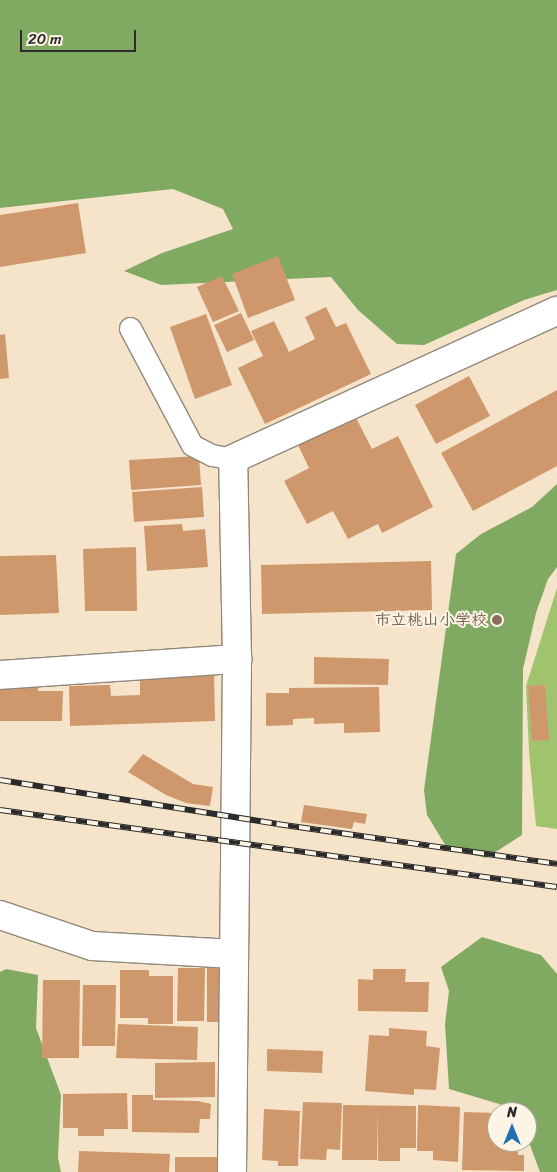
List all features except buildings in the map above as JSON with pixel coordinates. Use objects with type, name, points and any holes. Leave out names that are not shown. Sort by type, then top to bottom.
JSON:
[{"type":"street","points":[[232,1172],[237,659],[233,459],[524,325],[557,312]]},
{"type":"street","points":[[0,675],[237,659]]},
{"type":"street","points":[[0,915],[92,946],[234,954]]},
{"type":"lane","points":[[130,328],[192,445],[212,455],[233,459]]},
{"type":"green space","points":[[0,0],[557,0],[557,290],[524,300],[424,345],[397,344],[358,310],[331,277],[161,285],[124,271],[162,253],[233,229],[223,209],[173,189],[0,208]]},
{"type":"green space","name":"市立桃山小学校","points":[[557,484],[557,567],[548,579],[536,613],[523,669],[522,835],[486,858],[447,848],[427,815],[424,790],[456,554],[481,534],[532,507]]},
{"type":"green space","points":[[557,588],[557,829],[536,826],[529,751],[526,686]]},
{"type":"green space","points":[[482,937],[541,955],[557,974],[557,1172],[540,1172],[533,1152],[537,1152],[537,1102],[493,1102],[449,1089],[445,1024],[449,991],[441,967]]},
{"type":"green space","points":[[6,969],[38,975],[36,1028],[61,1095],[58,1158],[61,1172],[0,1172],[0,972]]},
{"type":"railway","points":[[0,780],[277,824],[557,864]]},
{"type":"railway","points":[[0,810],[557,887]]},
{"type":"place","name":"市立桃山小学校","points":[[497,620]]}]
